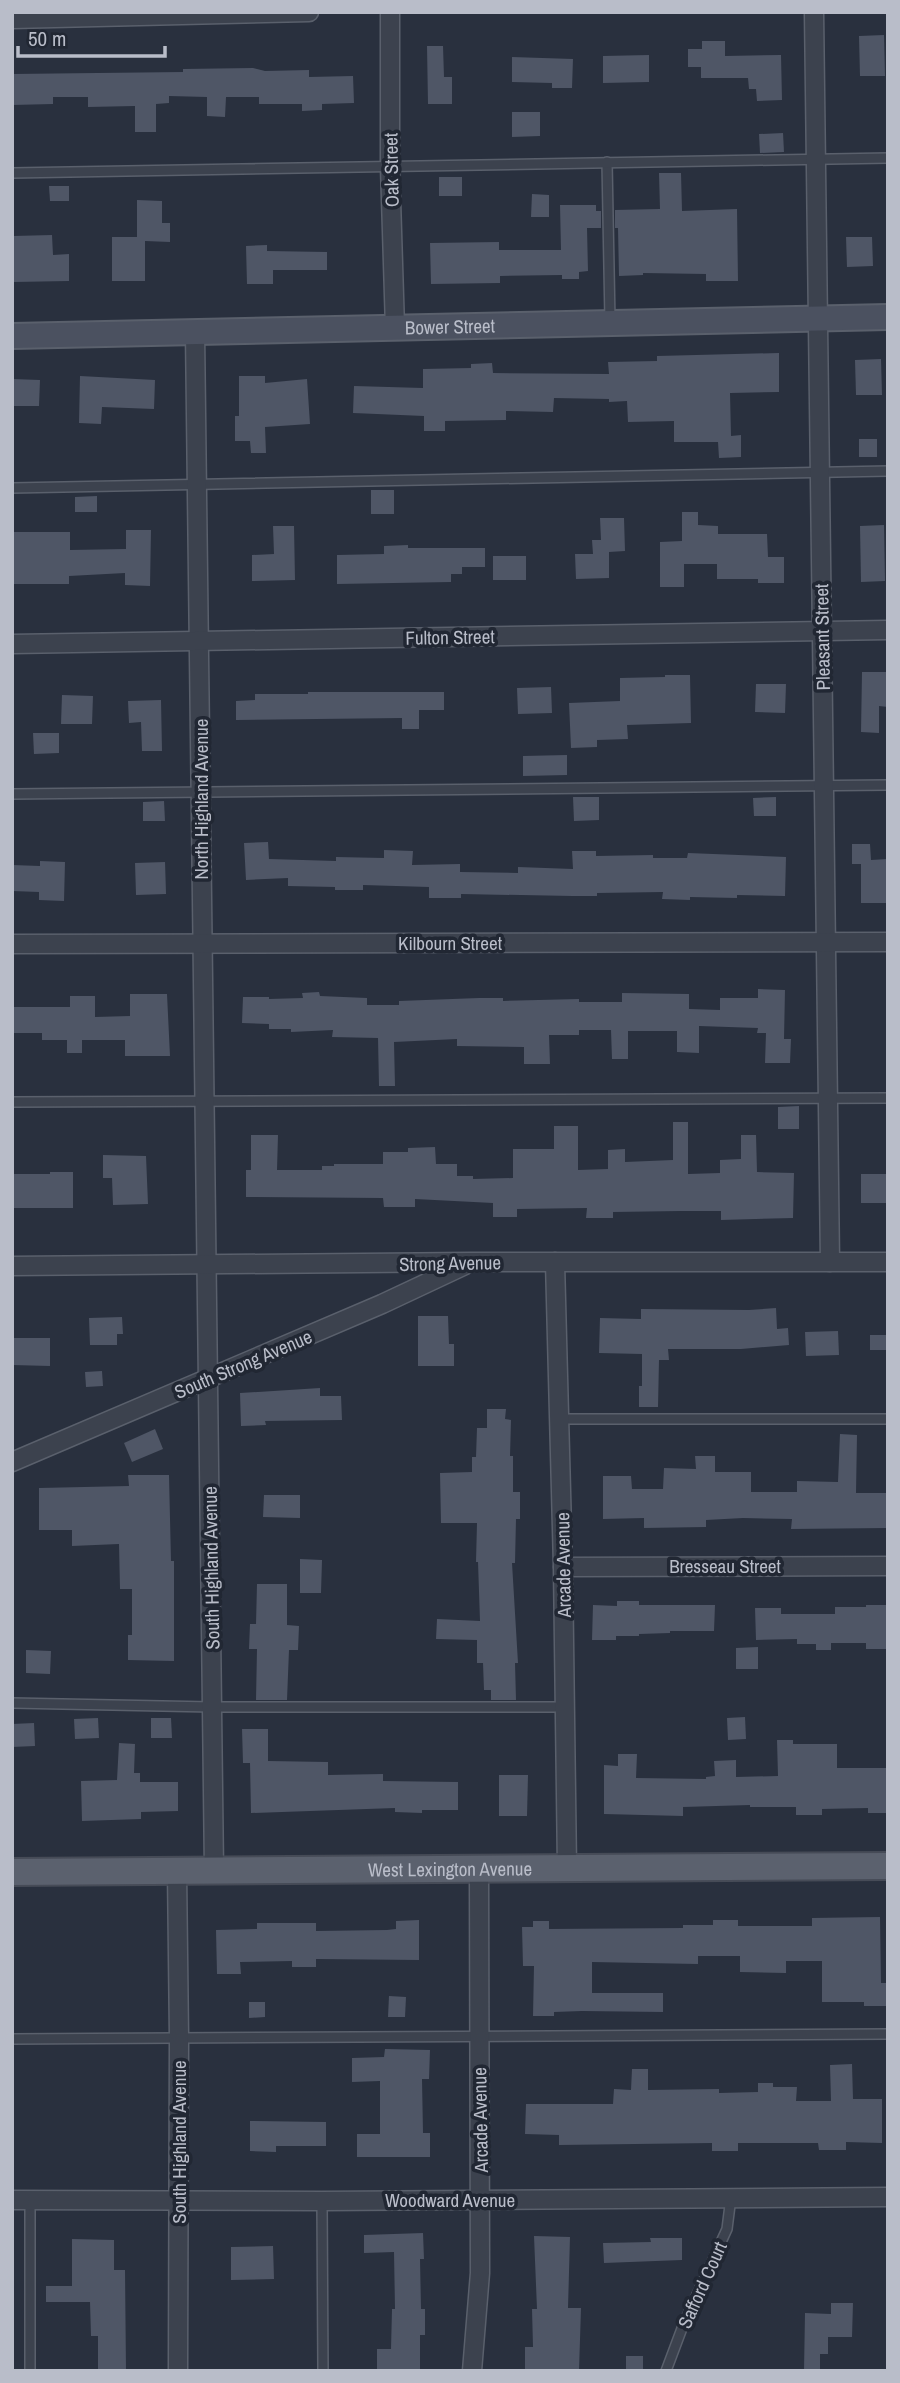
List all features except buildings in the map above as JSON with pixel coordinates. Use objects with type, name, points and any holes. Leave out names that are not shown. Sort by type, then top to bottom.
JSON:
[{"type":"main road","name":"West Lexington Avenue","points":[[12,1872],[888,1866]]},
{"type":"street","points":[[12,19],[309,12]]},
{"type":"street","name":"Oak Street","points":[[390,12],[390,167],[395,328]]},
{"type":"street","name":"Pleasant Street","points":[[814,12],[830,1262]]},
{"type":"street","name":"Bower Street","points":[[12,336],[888,317]]},
{"type":"street","name":"North Highland Avenue","points":[[195,331],[207,1266]]},
{"type":"street","name":"Fulton Street","points":[[12,644],[888,630]]},
{"type":"street","name":"Kilbourn Street","points":[[12,944],[888,942]]},
{"type":"street","name":"South Strong Avenue","points":[[12,1462],[382,1304],[471,1262]]},
{"type":"street","name":"Arcade Avenue","points":[[555,1262],[567,1869]]},
{"type":"street","name":"Strong Avenue","points":[[12,1266],[888,1262]]},
{"type":"street","name":"South Highland Avenue","points":[[207,1266],[214,1871]]},
{"type":"street","name":"Bresseau Street","points":[[563,1567],[888,1566]]},
{"type":"street","name":"Arcade Avenue","points":[[472,2371],[480,2273],[480,1869]]},
{"type":"street","name":"South Highland Avenue","points":[[177,1871],[180,2038],[178,2371]]},
{"type":"street","name":"Woodward Avenue","points":[[21,2200],[888,2197]]},
{"type":"lane","points":[[12,173],[888,158]]},
{"type":"lane","points":[[607,162],[610,323]]},
{"type":"lane","points":[[12,488],[888,471]]},
{"type":"lane","points":[[12,794],[888,785]]},
{"type":"lane","points":[[12,1102],[888,1098]]},
{"type":"lane","points":[[559,1419],[888,1419]]},
{"type":"lane","points":[[12,1703],[212,1707],[565,1707]]},
{"type":"lane","points":[[12,2039],[888,2034]]},
{"type":"lane","name":"Safford Court","points":[[666,2371],[684,2323],[727,2229],[731,2197]]},
{"type":"lane","points":[[21,2200],[30,2371]]},
{"type":"lane","points":[[322,2201],[323,2371]]}]
